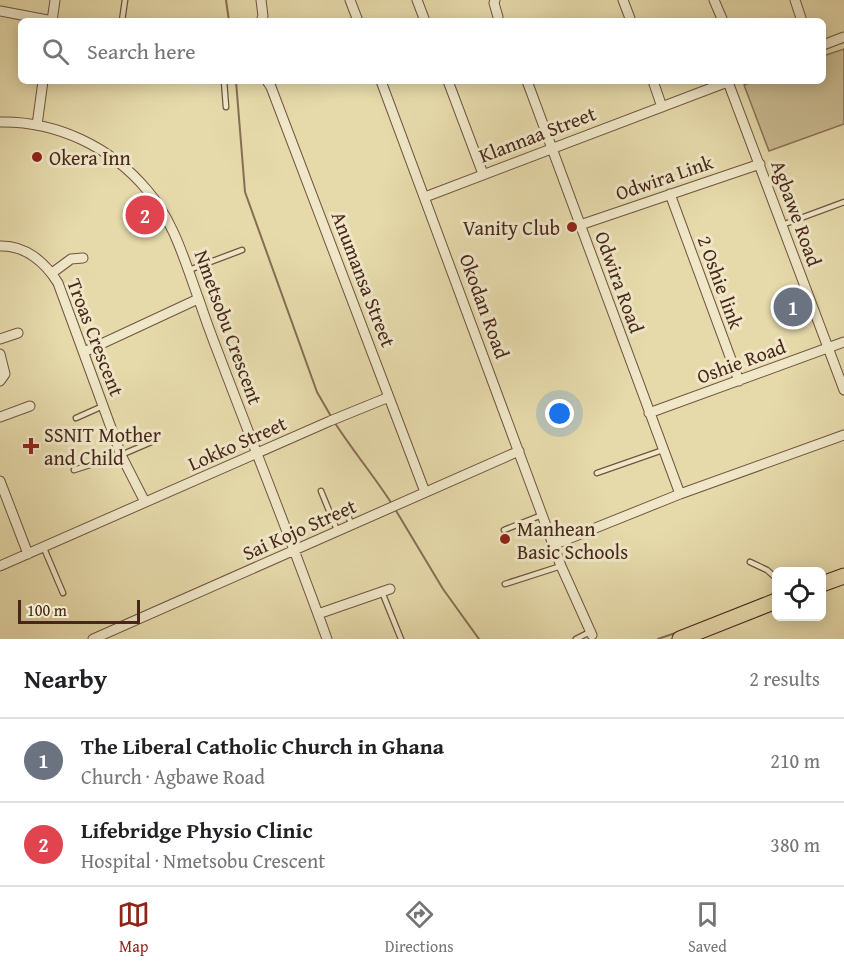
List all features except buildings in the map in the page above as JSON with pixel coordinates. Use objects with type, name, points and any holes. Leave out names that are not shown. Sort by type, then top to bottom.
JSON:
[{"type":"main road","points":[[826,583],[844,576]]},
{"type":"main road","points":[[680,639],[772,603]]},
{"type":"street","points":[[52,18],[55,0]]},
{"type":"street","points":[[261,0],[262,18]]},
{"type":"street","points":[[350,0],[357,18]]},
{"type":"street","points":[[417,0],[424,18]]},
{"type":"street","points":[[495,0],[498,17]]},
{"type":"street","points":[[623,0],[630,18]]},
{"type":"street","points":[[714,0],[722,18]]},
{"type":"street","points":[[795,0],[801,18]]},
{"type":"street","points":[[0,12],[35,18]]},
{"type":"street","points":[[826,44],[844,37]]},
{"type":"street","points":[[37,125],[43,84]]},
{"type":"street","name":"Anumansa Street","points":[[270,84],[304,169],[425,492]]},
{"type":"street","name":"Okodan Road","points":[[382,84],[553,545],[591,633]]},
{"type":"street","points":[[449,84],[483,174]]},
{"type":"street","name":"Odwira Road","points":[[528,84],[680,494]]},
{"type":"street","points":[[654,84],[662,107]]},
{"type":"street","name":"Klannaa Street","points":[[425,197],[721,84]]},
{"type":"street","name":"Agbawe Road","points":[[730,84],[844,390]]},
{"type":"street","name":"Nmetsobu Crescent","points":[[0,122],[37,125],[66,132],[89,143],[115,159],[130,172],[159,205],[175,233],[327,639]]},
{"type":"street","name":"Odwira Link","points":[[579,225],[760,164]]},
{"type":"street","name":"2 Oshie link","points":[[670,194],[739,381]]},
{"type":"street","name":"Troas Crescent","points":[[0,246],[28,252],[52,273],[58,283],[121,455],[145,502]]},
{"type":"street","points":[[52,273],[71,259],[83,258]]},
{"type":"street","points":[[84,352],[198,299]]},
{"type":"street","points":[[0,339],[18,333]]},
{"type":"street","name":"Oshie Road","points":[[649,413],[844,342]]},
{"type":"street","points":[[0,354],[5,374],[0,381]]},
{"type":"street","name":"Lokko Street","points":[[0,566],[389,397]]},
{"type":"street","points":[[0,417],[30,406]]},
{"type":"street","points":[[553,545],[680,494],[844,435]]},
{"type":"street","name":"Sai Kojo Street","points":[[93,639],[295,551],[351,523],[519,451]]},
{"type":"street","points":[[0,481],[28,554]]},
{"type":"street","points":[[318,615],[386,591]]},
{"type":"lane","points":[[122,18],[125,0]]},
{"type":"lane","points":[[224,84],[226,107]]},
{"type":"lane","points":[[781,225],[844,202]]},
{"type":"lane","points":[[189,270],[242,250]]},
{"type":"lane","points":[[76,418],[103,406]]},
{"type":"lane","points":[[74,470],[121,455],[156,440]]},
{"type":"lane","points":[[597,473],[663,450]]},
{"type":"lane","points":[[321,491],[337,530]]},
{"type":"lane","points":[[346,510],[351,523]]},
{"type":"lane","points":[[504,530],[542,515]]},
{"type":"lane","points":[[43,546],[63,593]]},
{"type":"lane","points":[[750,562],[772,574]]},
{"type":"lane","points":[[505,584],[561,566]]},
{"type":"lane","points":[[386,591],[401,639]]},
{"type":"lane","points":[[576,639],[591,633]]},
{"type":"shaded area","points":[[844,49],[844,124],[769,151],[744,85],[826,84],[826,55]]},
{"type":"waterway","points":[[226,0],[229,18]]},
{"type":"waterway","points":[[236,84],[245,192],[317,392],[332,418]]},
{"type":"waterway","points":[[335,423],[392,504]]},
{"type":"waterway","points":[[395,509],[443,589],[479,639]]},
{"type":"waterway","points":[[658,639],[681,631]]},
{"type":"place","name":"Okera Inn","points":[[37,157]]},
{"type":"place","name":"Lifebridge Physio Clinic","points":[[145,215]]},
{"type":"place","name":"Vanity Club","points":[[572,227]]},
{"type":"place","name":"The Liberal Catholic Church in Ghana","points":[[793,307]]},
{"type":"place","name":"SSNIT Mother and Child","points":[[31,446]]},
{"type":"place","name":"Manhean Basic Schools","points":[[505,539]]}]
